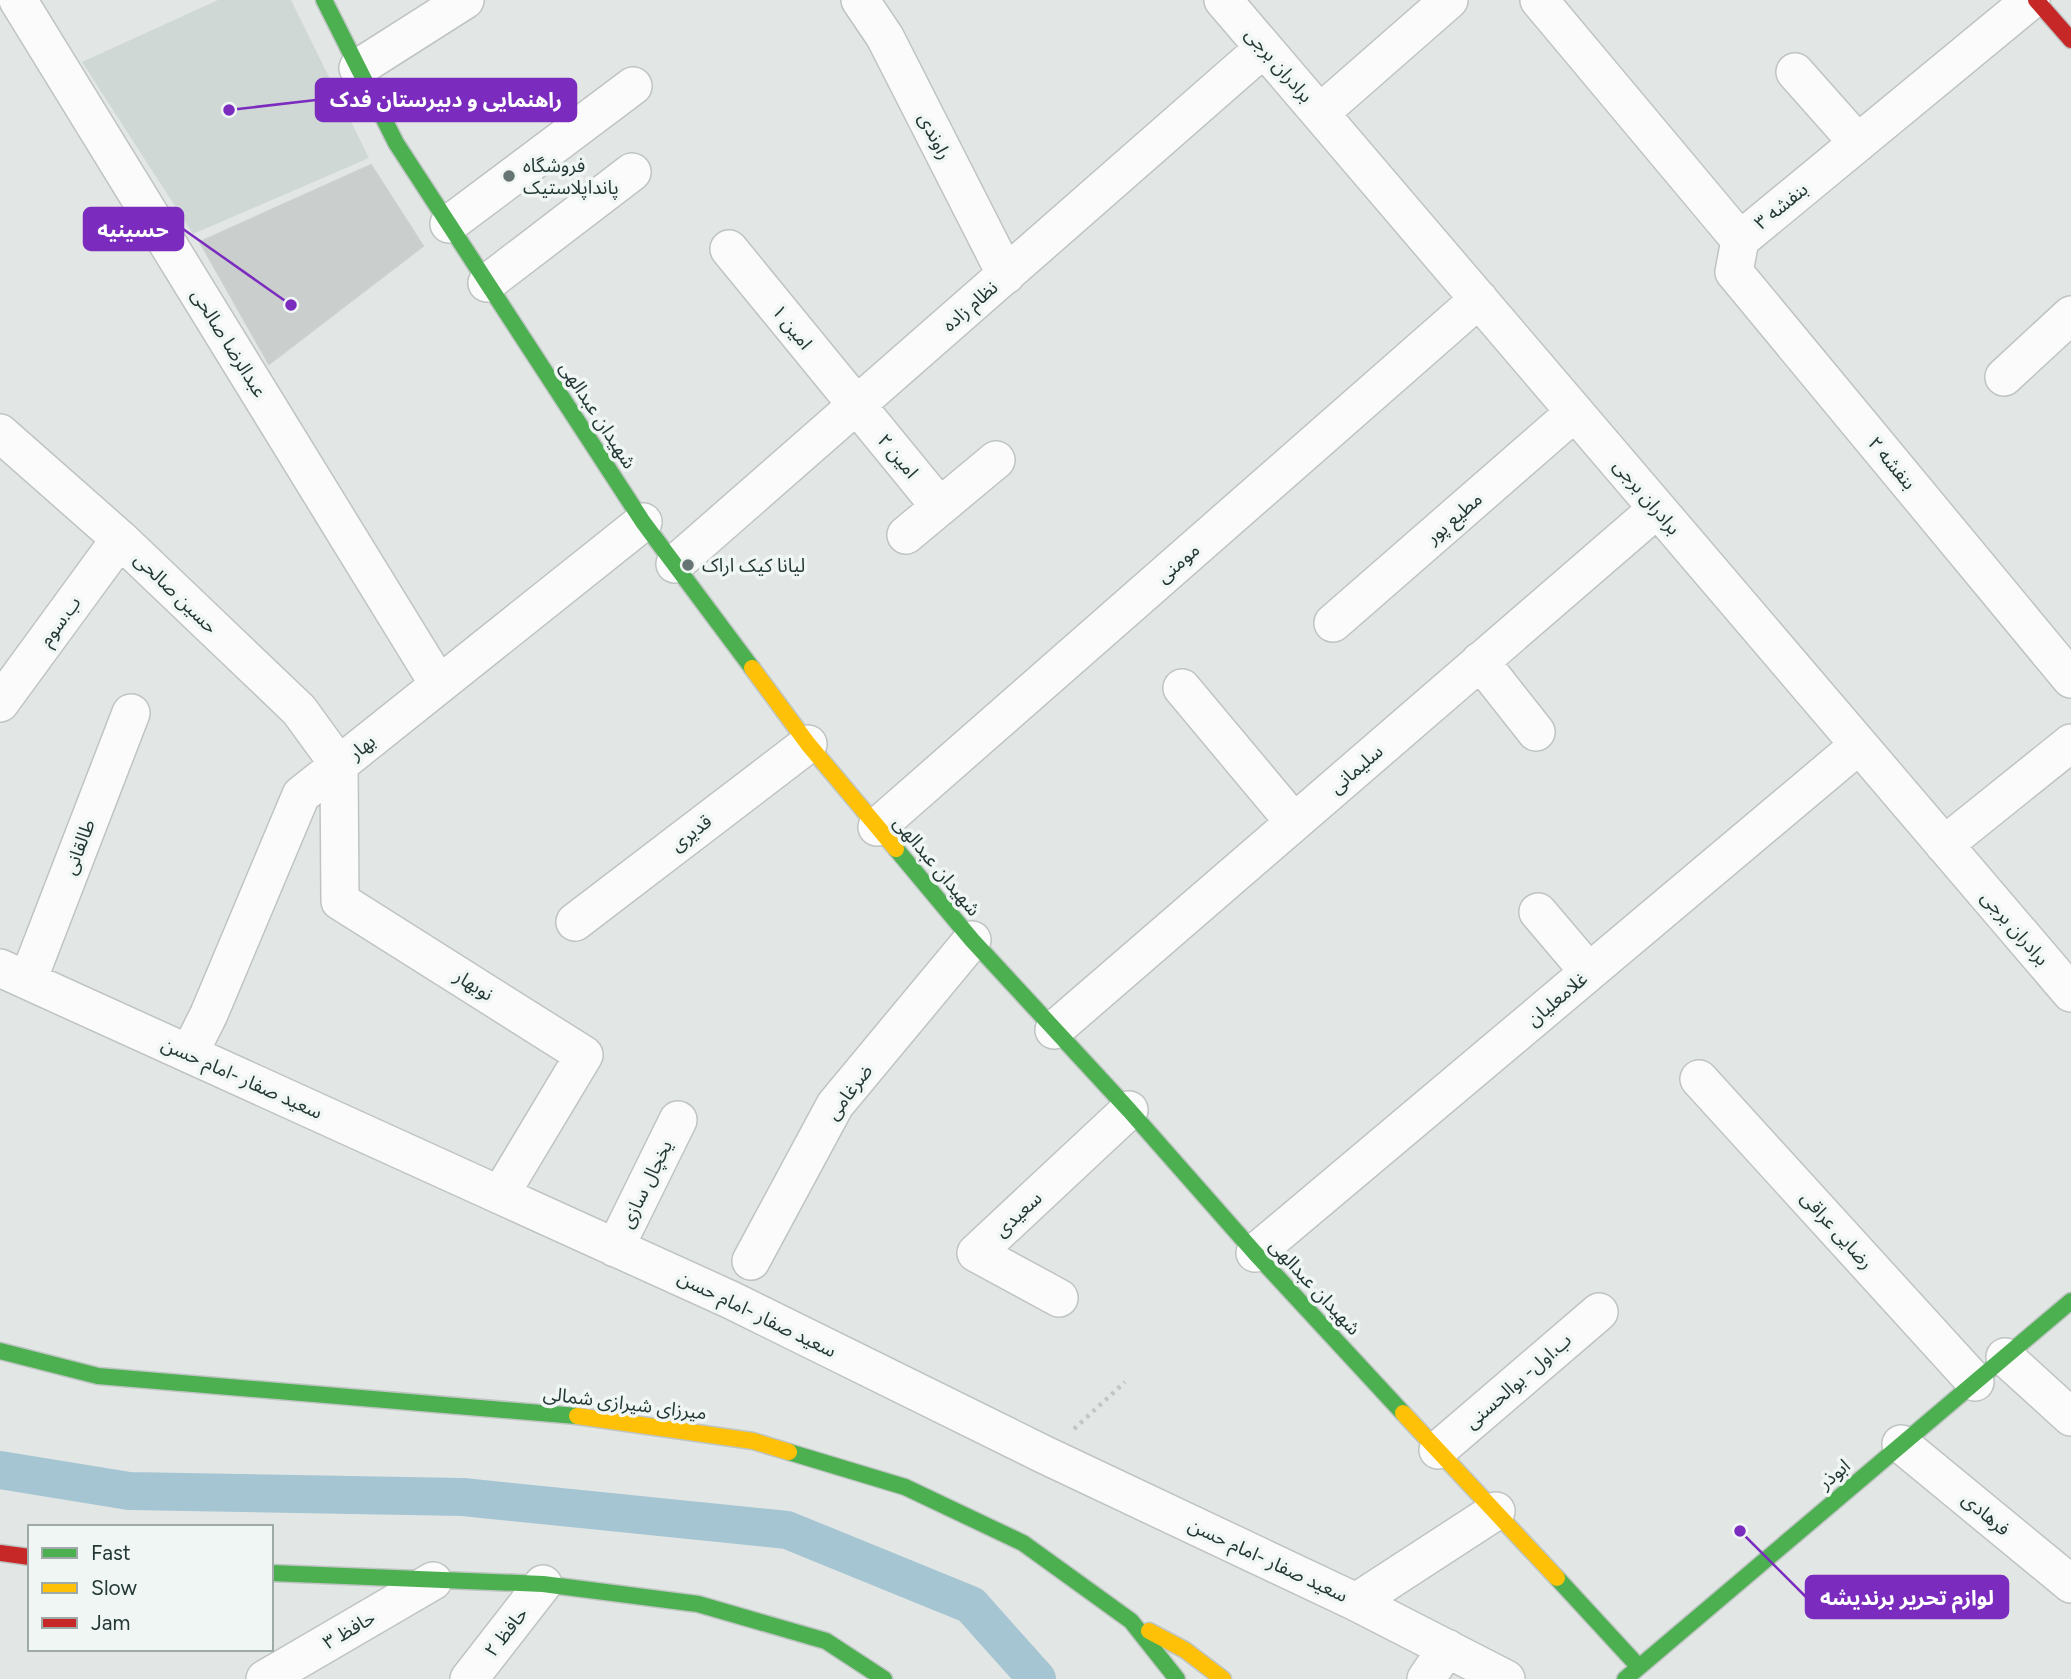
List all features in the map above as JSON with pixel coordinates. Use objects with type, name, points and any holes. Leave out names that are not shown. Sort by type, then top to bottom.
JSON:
[{"type":"street","name":"عبدالرضا صالحی","points":[[18,0],[439,685]]},
{"type":"street","name":"شهیدان عبدالهی","points":[[324,0],[396,143],[487,283],[643,522],[808,744],[972,940],[1129,1110],[1255,1253],[1639,1667]]},
{"type":"street","points":[[358,68],[465,0]]},
{"type":"street","name":"راوندی","points":[[860,0],[885,37],[1006,275]]},
{"type":"street","name":"برادران برجی","points":[[1223,0],[2071,993]]},
{"type":"street","points":[[1320,113],[1449,0]]},
{"type":"street","name":"بنفشه ۳","points":[[1539,0],[1740,240],[2033,0]]},
{"type":"street","points":[[2033,0],[2071,40]]},
{"type":"street","name":"نظام زاده","points":[[675,564],[1264,48]]},
{"type":"street","points":[[1795,72],[1858,144]]},
{"type":"street","points":[[449,224],[633,86]]},
{"type":"street","points":[[487,283],[632,172]]},
{"type":"street","name":"بنفشه ۲","points":[[1740,240],[1734,272],[2071,679]]},
{"type":"street","name":"امین ۱","points":[[729,249],[856,405]]},
{"type":"street","name":"مومنی","points":[[877,827],[1479,299]]},
{"type":"street","points":[[2004,377],[2071,315]]},
{"type":"street","name":"امین ۲","points":[[856,405],[940,507]]},
{"type":"street","name":"مطیع پور","points":[[1333,623],[1575,412]]},
{"type":"street","name":"حسین صالحی","points":[[0,433],[120,539],[299,709],[339,765]]},
{"type":"street","points":[[906,535],[996,460]]},
{"type":"street","name":"سلیمانی","points":[[1055,1030],[1657,509]]},
{"type":"street","name":"بهار","points":[[189,1054],[209,1014],[302,795],[643,522]]},
{"type":"street","name":"ب.سوم","points":[[0,703],[120,539]]},
{"type":"street","points":[[1480,661],[1536,732]]},
{"type":"street","points":[[1182,688],[1294,822]]},
{"type":"street","name":"طالقانی","points":[[14,974],[131,713]]},
{"type":"street","points":[[1944,845],[2071,743]]},
{"type":"street","name":"قدیری","points":[[575,922],[808,744]]},
{"type":"street","name":"غلامعلیان","points":[[1255,1253],[1859,745]]},
{"type":"street","name":"نوبهار","points":[[339,765],[341,901],[584,1055],[500,1195]]},
{"type":"street","points":[[1538,912],[1589,972]]},
{"type":"street","name":"ضرغامی","points":[[751,1261],[835,1105],[972,940]]},
{"type":"street","name":"سعید صفار -امام حسن","points":[[14,974],[731,1300],[1045,1455],[1356,1602],[1506,1679]]},
{"type":"street","name":"رضایی عراقی","points":[[1699,1079],[1975,1381]]},
{"type":"street","name":"سعیدی","points":[[1059,1298],[976,1253],[1129,1110]]},
{"type":"street","name":"یخچال سازی","points":[[615,1248],[678,1120]]},
{"type":"street","name":"ابوذر","points":[[1625,1679],[2071,1301]]},
{"type":"street","name":"ب.اول- بوالحسنی","points":[[1438,1450],[1599,1312]]},
{"type":"street","name":"میرزای شیرازی شمالی","points":[[0,1350],[98,1376],[595,1417],[753,1441],[905,1487],[1023,1544],[1131,1621],[1177,1679]]},
{"type":"street","points":[[2005,1356],[2071,1417]]},
{"type":"street","name":"فرهادی","points":[[1902,1444],[2071,1584]]},
{"type":"street","points":[[1356,1602],[1496,1511]]},
{"type":"street","points":[[0,1553],[28,1558]]},
{"type":"street","points":[[273,1573],[543,1584],[698,1604],[826,1641],[880,1678]]},
{"type":"street","name":"حافظ ۳","points":[[265,1679],[433,1581]]},
{"type":"street","name":"حافظ ۲","points":[[469,1679],[543,1584]]},
{"type":"street","points":[[1131,1621],[1185,1650],[1223,1679]]},
{"type":"street","points":[[1426,1679],[1447,1648]]},
{"type":"path","points":[[1045,1455],[1125,1382]]},
{"type":"shaded area","points":[[218,0],[291,0],[369,158],[193,234],[82,62]]},
{"type":"building","points":[[371,165],[423,246],[269,364],[200,242]]},
{"type":"waterway","points":[[0,1470],[129,1491],[463,1497],[787,1530],[971,1605],[1037,1679]]},
{"type":"traffic: fast","points":[[324,0],[396,143],[643,522],[752,668]]},
{"type":"traffic: fast","points":[[896,849],[972,940],[1403,1413]]},
{"type":"traffic: fast","points":[[1625,1679],[2071,1301]]},
{"type":"traffic: fast","points":[[0,1351],[98,1376],[577,1416]]},
{"type":"traffic: fast","points":[[789,1452],[905,1487],[1023,1543],[1131,1621],[1177,1679]]},
{"type":"traffic: fast","points":[[273,1573],[543,1584],[698,1604],[826,1641],[884,1679]]},
{"type":"traffic: fast","points":[[1557,1578],[1639,1667]]},
{"type":"traffic: slow","points":[[752,668],[808,744],[896,849]]},
{"type":"traffic: slow","points":[[1403,1413],[1557,1578]]},
{"type":"traffic: slow","points":[[577,1416],[753,1441],[789,1452]]},
{"type":"traffic: slow","points":[[1149,1631],[1185,1650],[1223,1679]]},
{"type":"traffic: jam","points":[[2036,0],[2071,40]]},
{"type":"traffic: jam","points":[[0,1553],[28,1557]]},
{"type":"place","name":"راهنمایی و دبیرستان فدک","points":[[229,110]]},
{"type":"place","name":"فروشگاه پانداپلاستیک","points":[[509,176]]},
{"type":"place","name":"حسینیه","points":[[291,305]]},
{"type":"place","name":"لیانا کیک اراک","points":[[688,565]]},
{"type":"place","name":"لوازم تحریر برندیشه","points":[[1740,1531]]}]
